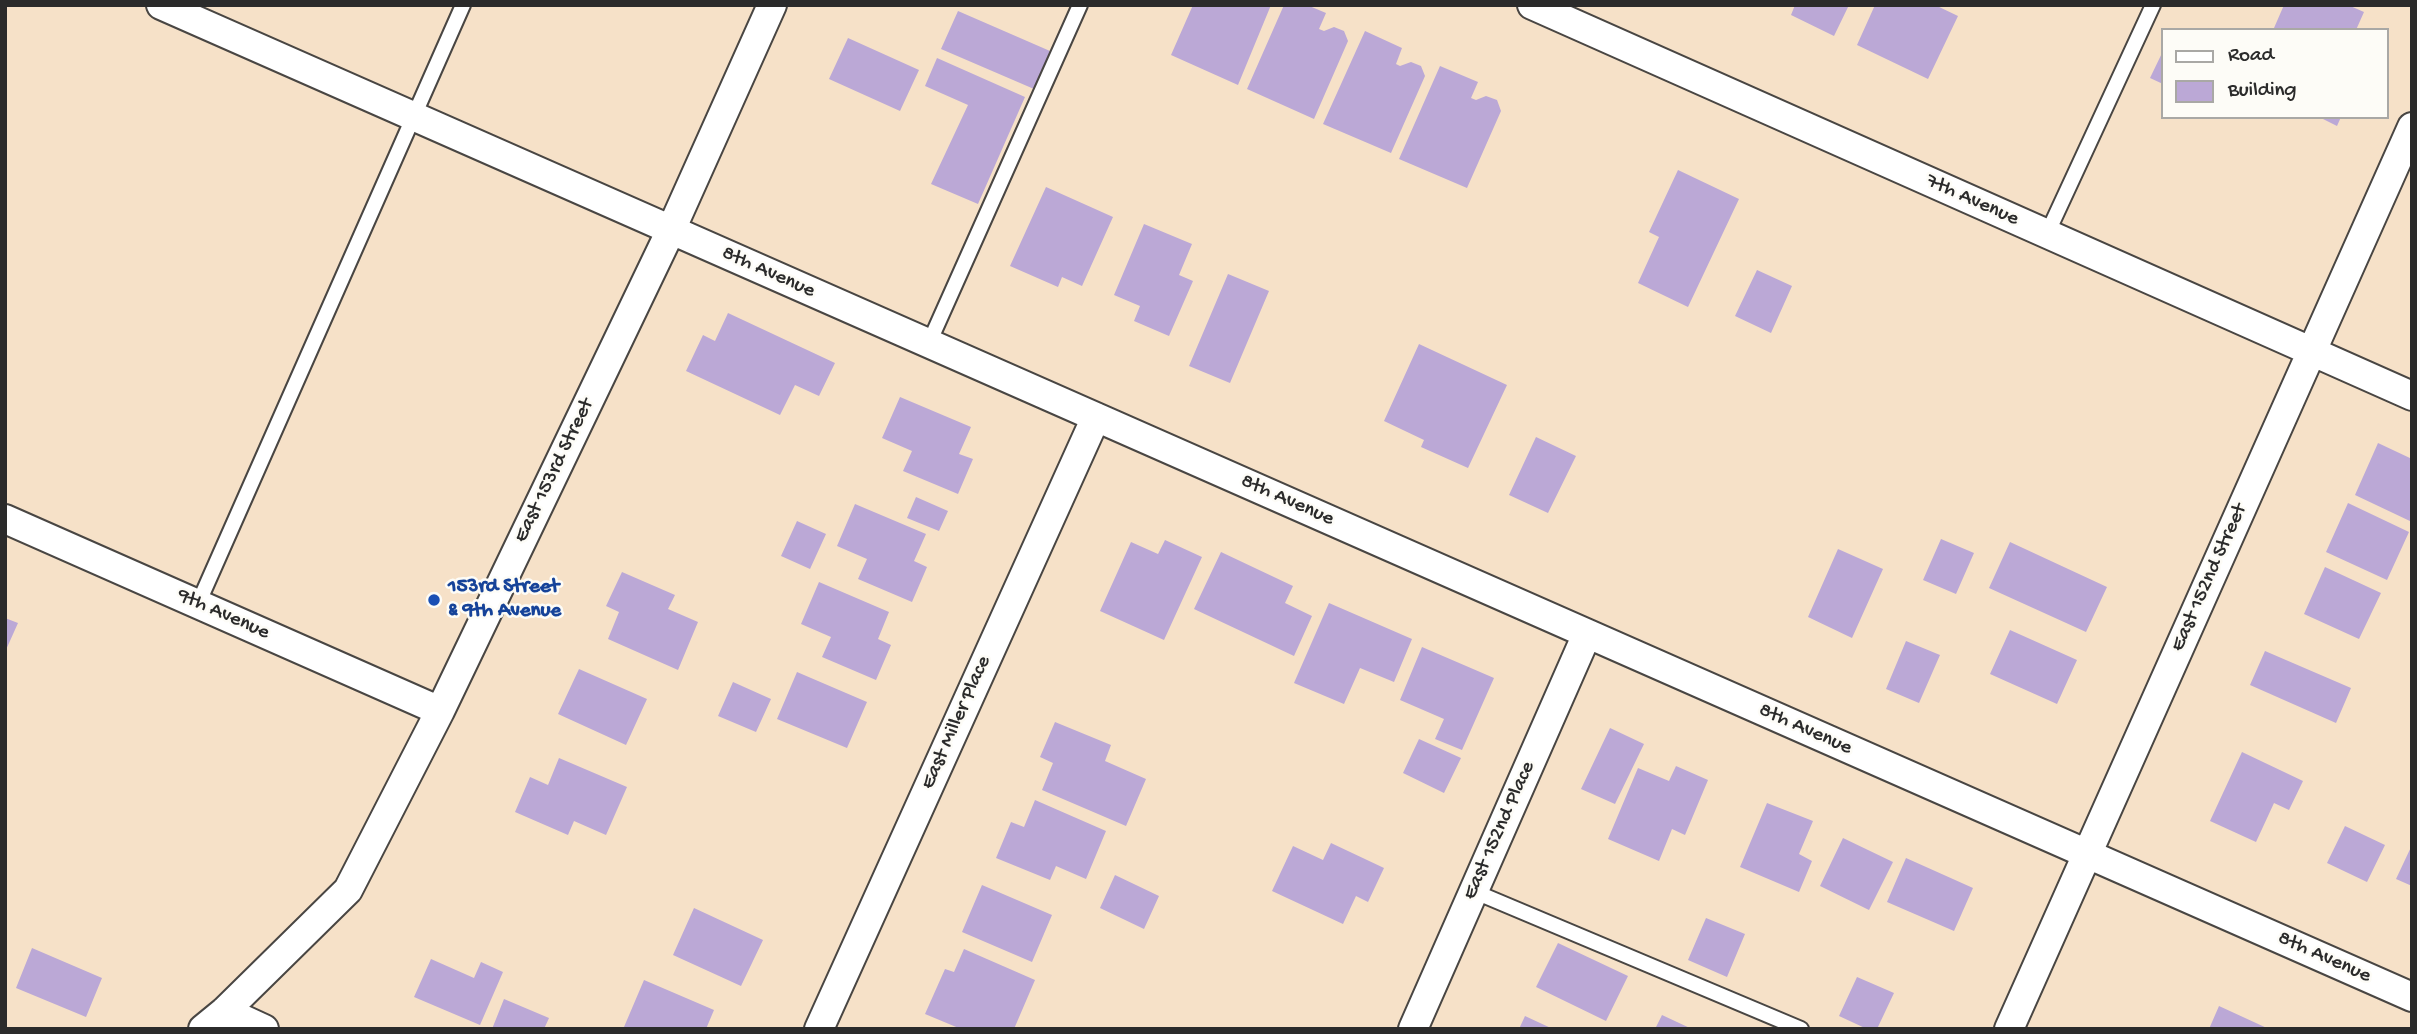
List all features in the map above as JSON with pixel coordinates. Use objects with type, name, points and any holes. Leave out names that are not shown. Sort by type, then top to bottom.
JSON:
[{"type":"street","name":"8th Avenue","points":[[161,5],[2412,997]]},
{"type":"street","name":"East 153rd Street","points":[[203,1029],[225,1011],[348,890],[440,711],[671,230],[772,5]]},
{"type":"street","name":"7th Avenue","points":[[1532,5],[2412,397]]},
{"type":"street","name":"East 152nd Street","points":[[2009,1029],[2412,127]]},
{"type":"street","name":"East Miller Place","points":[[819,1029],[1096,417]]},
{"type":"street","name":"9th Avenue","points":[[5,519],[440,711]]},
{"type":"street","name":"East 152nd Place","points":[[1413,1029],[1587,634]]},
{"type":"street","points":[[225,1011],[264,1029]]},
{"type":"lane","points":[[198,604],[463,5]]},
{"type":"lane","points":[[929,343],[1080,5]]},
{"type":"lane","points":[[2048,234],[2153,5]]},
{"type":"lane","points":[[1474,891],[1801,1029]]},
{"type":"building","points":[[1193,5],[1271,5],[1238,85],[1171,55]]},
{"type":"building","points":[[1284,5],[1307,5],[1326,13],[1319,29],[1324,31],[1334,27],[1344,31],[1348,41],[1314,119],[1247,89]]},
{"type":"building","points":[[1795,5],[1849,5],[1834,36],[1791,15]]},
{"type":"building","points":[[1875,5],[1935,5],[1958,16],[1928,79],[1857,45]]},
{"type":"building","points":[[2284,5],[2348,5],[2364,12],[2357,28],[2274,28]]},
{"type":"building","points":[[958,11],[1050,51],[1034,89],[941,49]]},
{"type":"building","points":[[1365,31],[1402,48],[1396,64],[1400,66],[1411,62],[1421,66],[1425,76],[1391,153],[1323,124]]},
{"type":"building","points":[[848,38],[919,70],[900,111],[829,79]]},
{"type":"building","points":[[2162,53],[2162,84],[2150,78]]},
{"type":"building","points":[[937,58],[1025,97],[978,204],[931,184],[968,105],[925,86]]},
{"type":"building","points":[[1440,66],[1478,82],[1471,98],[1476,100],[1486,96],[1497,100],[1501,111],[1467,188],[1399,159]]},
{"type":"building","points":[[2323,119],[2340,119],[2337,126]]},
{"type":"building","points":[[1678,170],[1739,199],[1688,307],[1638,283],[1659,237],[1649,232]]},
{"type":"building","points":[[1046,187],[1113,217],[1082,286],[1062,277],[1058,287],[1010,266]]},
{"type":"building","points":[[1144,224],[1192,244],[1179,275],[1193,281],[1169,336],[1134,321],[1140,306],[1114,295]]},
{"type":"building","points":[[1757,270],[1792,286],[1771,333],[1735,316]]},
{"type":"building","points":[[1228,274],[1269,291],[1230,383],[1189,366]]},
{"type":"building","points":[[728,313],[835,363],[819,396],[795,385],[780,415],[686,371],[703,335],[715,341]]},
{"type":"building","points":[[1419,344],[1507,385],[1468,468],[1421,447],[1424,440],[1384,421]]},
{"type":"building","points":[[900,397],[971,427],[959,454],[973,459],[958,494],[903,471],[912,451],[882,438]]},
{"type":"building","points":[[1536,437],[1576,456],[1548,513],[1509,495]]},
{"type":"building","points":[[2378,443],[2412,459],[2412,522],[2355,495]]},
{"type":"building","points":[[916,497],[948,511],[939,531],[907,518]]},
{"type":"building","points":[[2348,503],[2409,532],[2387,580],[2326,552]]},
{"type":"building","points":[[855,504],[926,534],[914,561],[927,567],[912,602],[858,579],[867,559],[837,546]]},
{"type":"building","points":[[797,521],[826,534],[810,569],[781,556]]},
{"type":"building","points":[[1941,539],[1974,553],[1956,594],[1923,580]]},
{"type":"building","points":[[1165,540],[1202,557],[1164,640],[1100,611],[1131,542],[1158,554]]},
{"type":"building","points":[[2010,542],[2107,587],[2086,632],[1989,588]]},
{"type":"building","points":[[1838,549],[1883,569],[1852,638],[1808,617]]},
{"type":"building","points":[[1221,552],[1293,586],[1285,603],[1312,616],[1294,656],[1194,609]]},
{"type":"building","points":[[2325,567],[2381,593],[2359,639],[2304,614]]},
{"type":"building","points":[[622,572],[675,595],[668,609],[698,622],[678,670],[608,639],[619,612],[606,606]]},
{"type":"building","points":[[819,582],[889,612],[878,639],[891,645],[876,680],[822,657],[831,637],[801,624]]},
{"type":"building","points":[[1329,603],[1412,639],[1394,682],[1360,668],[1344,704],[1294,683]]},
{"type":"building","points":[[5,618],[18,623],[5,652]]},
{"type":"building","points":[[2010,630],[2077,660],[2057,704],[1990,674]]},
{"type":"building","points":[[1906,641],[1940,655],[1919,703],[1886,689]]},
{"type":"building","points":[[1422,647],[1494,678],[1462,750],[1435,739],[1444,719],[1400,700]]},
{"type":"building","points":[[2265,651],[2351,688],[2336,723],[2250,685]]},
{"type":"building","points":[[579,669],[647,699],[626,745],[558,714]]},
{"type":"building","points":[[797,672],[867,702],[847,748],[777,719]]},
{"type":"building","points":[[733,682],[771,699],[756,732],[718,716]]},
{"type":"building","points":[[1055,722],[1111,745],[1105,761],[1146,779],[1126,826],[1042,790],[1053,763],[1040,757]]},
{"type":"building","points":[[1610,728],[1644,744],[1615,804],[1581,789]]},
{"type":"building","points":[[1419,739],[1461,758],[1444,793],[1403,773]]},
{"type":"building","points":[[2242,752],[2303,781],[2289,810],[2274,803],[2256,842],[2210,821]]},
{"type":"building","points":[[559,758],[627,787],[606,835],[574,821],[568,835],[515,812],[530,777],[548,785]]},
{"type":"building","points":[[1676,766],[1708,780],[1685,835],[1672,829],[1659,861],[1608,839],[1638,768],[1669,781]]},
{"type":"building","points":[[1035,800],[1106,831],[1086,879],[1056,866],[1050,880],[996,858],[1011,822],[1024,827]]},
{"type":"building","points":[[1767,803],[1813,821],[1799,854],[1812,861],[1799,892],[1740,867]]},
{"type":"building","points":[[2345,826],[2385,845],[2367,882],[2327,863]]},
{"type":"building","points":[[1843,838],[1893,862],[1869,910],[1820,886]]},
{"type":"building","points":[[1331,843],[1384,868],[1368,902],[1356,896],[1343,924],[1272,891],[1293,846],[1323,860]]},
{"type":"building","points":[[2412,845],[2412,886],[2396,879]]},
{"type":"building","points":[[1906,858],[1973,888],[1954,931],[1887,902]]},
{"type":"building","points":[[1115,875],[1159,896],[1144,929],[1100,908]]},
{"type":"building","points":[[982,885],[1052,915],[1032,962],[962,932]]},
{"type":"building","points":[[694,908],[763,940],[741,986],[673,955]]},
{"type":"building","points":[[1706,918],[1745,934],[1727,977],[1688,960]]},
{"type":"building","points":[[1558,943],[1628,976],[1606,1021],[1536,987]]},
{"type":"building","points":[[32,948],[102,978],[86,1017],[16,988]]},
{"type":"building","points":[[964,949],[1035,980],[1014,1029],[961,1029],[925,1014],[945,969],[954,972]]},
{"type":"building","points":[[431,959],[474,978],[481,962],[503,972],[480,1025],[414,997]]},
{"type":"building","points":[[1857,977],[1894,993],[1877,1029],[1867,1029],[1839,1016]]},
{"type":"building","points":[[644,980],[714,1010],[706,1029],[624,1027]]},
{"type":"building","points":[[504,999],[549,1018],[544,1029],[492,1029]]},
{"type":"building","points":[[2219,1006],[2269,1029],[2209,1029]]},
{"type":"building","points":[[1662,1015],[1692,1029],[1655,1029]]},
{"type":"building","points":[[1525,1016],[1553,1029],[1519,1029]]},
{"type":"place","name":"153rd Street & 9th Avenue","points":[[434,600]]}]
